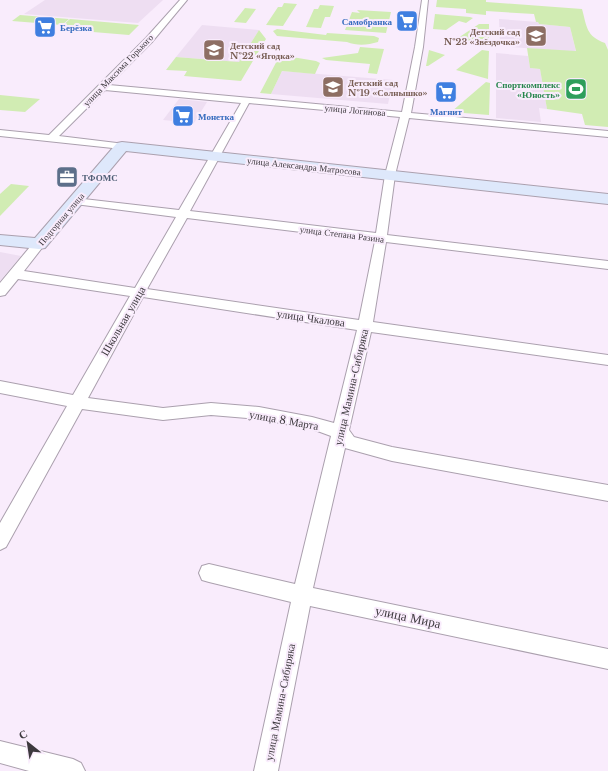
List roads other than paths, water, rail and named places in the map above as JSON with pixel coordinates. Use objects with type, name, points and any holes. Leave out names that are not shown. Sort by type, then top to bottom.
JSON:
[{"type":"street","name":"улица Максима Горького","points":[[51,139],[148,40],[184,0]]},
{"type":"street","name":"улица Мамина-Сибиряка","points":[[266,771],[302,595],[365,326],[382,238],[390,175],[406,114],[419,47],[426,0]]},
{"type":"street","name":"улица Логинова","points":[[102,87],[246,101],[406,114],[608,134]]},
{"type":"street","name":"Школьная улица","points":[[0,541],[76,402],[139,293],[246,101]]},
{"type":"street","name":"улица Александра Матросова","points":[[0,133],[608,199]]},
{"type":"street","name":"Подгорная улица","points":[[0,292],[122,146]]},
{"type":"street","name":"улица Степана Разина","points":[[75,201],[608,265]]},
{"type":"street","points":[[0,240],[39,244]]},
{"type":"street","name":"улица Чкалова","points":[[14,274],[608,360]]},
{"type":"street","name":"улица 8 Марта","points":[[0,387],[76,402],[163,414],[211,409],[259,414],[312,423],[341,432],[348,443],[392,454],[608,493]]},
{"type":"street","name":"улица Мира","points":[[209,573],[302,595],[608,658]]},
{"type":"street","points":[[0,752],[73,771]]},
{"type":"place","name":"Самобранка","points":[[407,21]]},
{"type":"place","name":"Берёзка","points":[[45,27]]},
{"type":"place","name":"Детский сад №23 «Звёздочка»","points":[[536,36]]},
{"type":"place","name":"Детский сад №22 «Ягодка»","points":[[214,50]]},
{"type":"place","name":"Детский сад №19 «Солнышко»","points":[[333,87]]},
{"type":"place","name":"Спорткомплекс «Юность»","points":[[576,89]]},
{"type":"place","name":"Магнит","points":[[446,92]]},
{"type":"place","name":"Монетка","points":[[183,116]]},
{"type":"place","name":"ТФОМС","points":[[67,177]]}]
